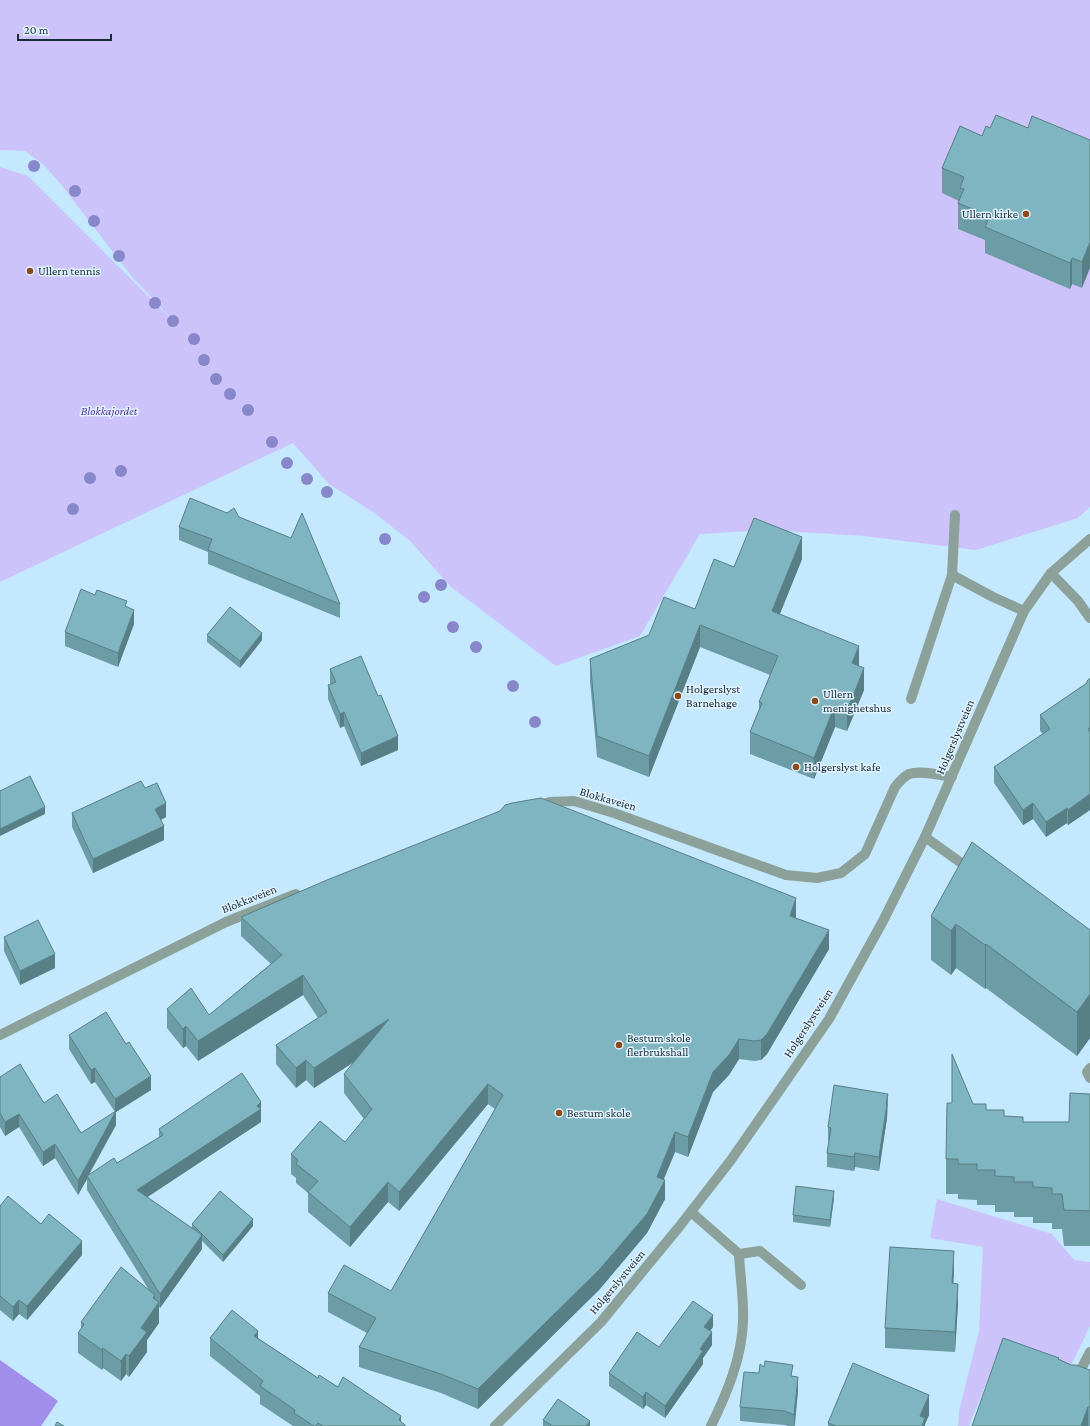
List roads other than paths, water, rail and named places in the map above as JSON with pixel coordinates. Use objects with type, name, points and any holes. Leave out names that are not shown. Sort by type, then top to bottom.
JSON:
[{"type":"street","points":[[911,699],[952,575],[955,516]]},
{"type":"street","name":"Holgerslystveien","points":[[495,1426],[601,1322],[691,1212],[731,1160],[828,1019],[883,921],[926,837],[1024,611],[1051,573],[1090,539]]},
{"type":"street","points":[[1051,573],[1078,601],[1090,618]]},
{"type":"street","points":[[952,575],[993,597],[1024,611]]},
{"type":"street","name":"Blokkaveien","points":[[527,810],[550,802],[574,802],[614,813],[786,875],[817,878],[842,873],[865,854],[895,788],[902,779],[910,774],[926,773],[952,777]]},
{"type":"street","points":[[926,837],[981,878]]},
{"type":"street","name":"Blokkaveien","points":[[0,1035],[226,922],[302,892]]},
{"type":"street","points":[[1090,1068],[1087,1072],[1090,1078]]},
{"type":"street","points":[[691,1212],[739,1254],[743,1320],[741,1344],[734,1374],[711,1426]]},
{"type":"street","points":[[739,1254],[760,1251],[801,1285]]},
{"type":"street","points":[[1074,1382],[1090,1352]]},
{"type":"place","name":"Ullern kirke","points":[[1026,214]]},
{"type":"place","name":"Ullern tennis","points":[[30,271]]},
{"type":"place","name":"Holgerslyst Barnehage","points":[[678,696]]},
{"type":"place","name":"Ullern menighetshus","points":[[815,701]]},
{"type":"place","name":"Holgerslyst kafe","points":[[796,767]]},
{"type":"place","name":"Bestum skole flerbrukshall","points":[[619,1045]]},
{"type":"place","name":"Bestum skole","points":[[559,1113]]},
{"type":"park label","name":"Blokkajordet","points":[[109,411]]}]
